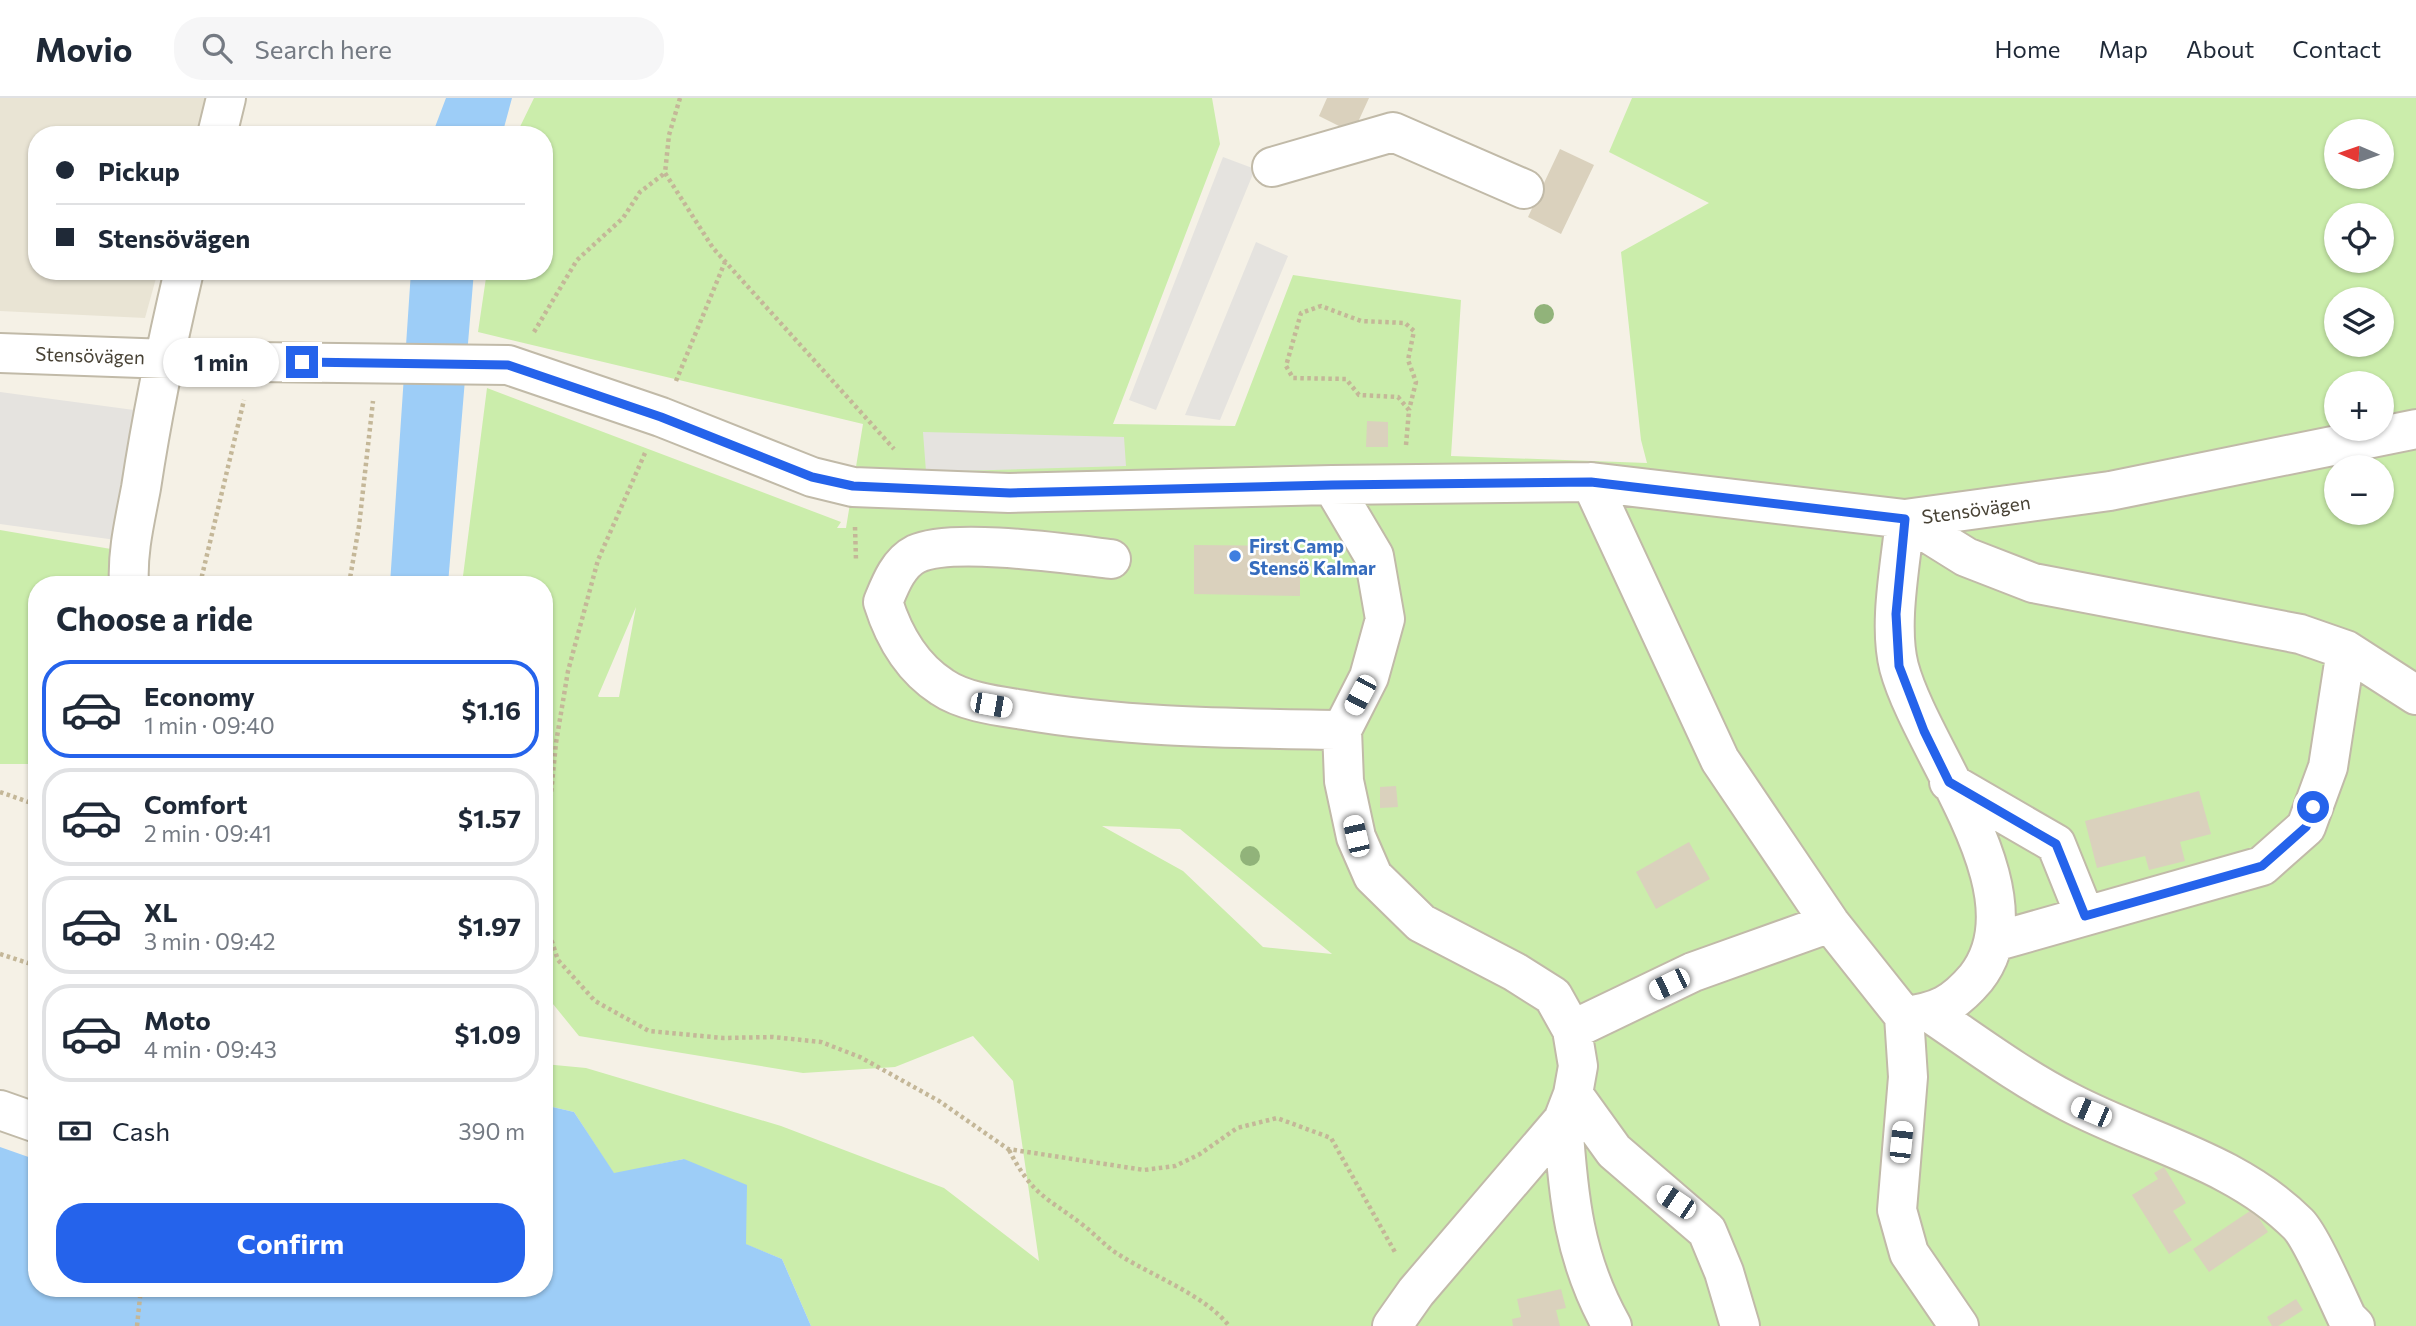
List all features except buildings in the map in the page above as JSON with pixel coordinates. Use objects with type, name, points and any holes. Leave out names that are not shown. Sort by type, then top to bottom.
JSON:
[{"type":"street","points":[[219,126],[226,98]]},
{"type":"street","points":[[1272,167],[1393,132],[1524,189]]},
{"type":"street","points":[[129,576],[128,566],[163,358],[182,280]]},
{"type":"street","name":"Stensövägen","points":[[0,353],[253,362],[508,365],[661,417],[812,477],[853,486],[932,491],[1010,493],[1591,482],[1905,519],[2110,491],[2416,429]]},
{"type":"street","points":[[1591,482],[1720,760],[1830,923],[1917,1014],[2071,1103],[2223,1170],[2262,1195],[2300,1225],[2347,1318],[2355,1326]]},
{"type":"street","points":[[1332,485],[1374,556],[1385,619],[1369,677],[1342,730],[1344,781],[1356,836],[1373,876],[1421,923],[1515,972],[1553,996],[1572,1030],[1578,1066],[1568,1107],[1568,1199],[1593,1292],[1612,1326]]},
{"type":"street","points":[[1917,1014],[1960,997],[1982,969],[1994,942],[1996,907],[1988,862],[1949,782],[1899,666],[1896,614],[1905,519],[1966,558],[2034,583],[2300,634],[2346,650],[2416,695]]},
{"type":"street","points":[[1111,559],[1038,550],[941,548],[914,555],[869,601],[917,667],[944,689],[991,705],[1072,719],[1342,730]]},
{"type":"street","points":[[1994,942],[2262,866],[2306,827],[2328,767],[2346,650]]},
{"type":"street","points":[[1949,782],[2056,844],[2085,916]]},
{"type":"street","points":[[1572,1030],[1693,972],[1830,923]]},
{"type":"street","points":[[1917,1014],[1908,1077],[1897,1210],[1909,1253],[1959,1326]]},
{"type":"street","points":[[1392,1326],[1416,1292],[1568,1107]]},
{"type":"street","points":[[1568,1107],[1614,1151],[1707,1231],[1724,1272],[1740,1326]]},
{"type":"street","points":[[0,1110],[28,1120]]},
{"type":"path","points":[[680,98],[669,135],[665,173],[713,248],[932,491]]},
{"type":"path","points":[[508,365],[543,321],[577,260],[623,218],[640,192],[665,173]]},
{"type":"path","points":[[553,778],[568,671],[598,560],[725,262]]},
{"type":"path","points":[[1402,484],[1409,410],[1416,382],[1408,359],[1414,331],[1405,323],[1361,321],[1321,306],[1301,313],[1286,366],[1293,379],[1346,379],[1359,396],[1398,397],[1409,410]]},
{"type":"path","points":[[202,576],[253,362]]},
{"type":"path","points":[[350,576],[378,362]]},
{"type":"path","points":[[853,486],[856,543],[869,601]]},
{"type":"path","points":[[0,792],[28,802]]},
{"type":"path","points":[[553,945],[558,960],[595,1001],[649,1031],[723,1038],[772,1037],[821,1042],[860,1057],[939,1101],[1009,1149],[1144,1170],[1175,1166],[1200,1154],[1237,1128],[1277,1118],[1331,1138],[1416,1292]]},
{"type":"path","points":[[0,954],[28,963]]},
{"type":"path","points":[[1009,1149],[1024,1180],[1043,1198],[1083,1224],[1119,1255],[1175,1285],[1229,1326]]},
{"type":"path","points":[[137,1326],[140,1297]]},
{"type":"shaded area","points":[[0,98],[207,98],[199,126],[28,126],[28,280],[156,280],[145,318],[0,311]]},
{"type":"shaded area","points":[[1223,157],[1255,169],[1156,410],[1129,400]]},
{"type":"shaded area","points":[[1256,242],[1288,256],[1220,420],[1185,415]]},
{"type":"shaded area","points":[[0,392],[134,410],[116,540],[0,524]]},
{"type":"shaded area","points":[[923,432],[1124,437],[1126,466],[926,472]]},
{"type":"green space","points":[[534,98],[1212,98],[1220,144],[1113,424],[1235,426],[1293,275],[1461,300],[1451,456],[1647,463],[1641,440],[1621,252],[1709,203],[1609,152],[1632,98],[2416,98],[2416,1326],[811,1326],[782,1259],[745,1244],[684,1159],[614,1174],[574,1112],[553,1107],[553,1065],[586,1068],[781,1126],[944,1188],[1039,1261],[1013,1081],[973,1036],[895,1067],[803,1073],[579,1036],[553,1004],[553,576],[463,576],[487,388],[841,522],[837,528],[846,528],[863,424],[478,332],[486,280],[553,280],[553,126],[520,126]],"holes":[[[636,607],[619,697],[599,697],[598,696]],[[1102,826],[1180,829],[1332,954],[1263,947],[1183,871]]]},
{"type":"green space","points":[[0,530],[111,549],[112,576],[28,576],[28,764],[0,764]]},
{"type":"water","points":[[446,98],[512,98],[504,126],[435,126]]},
{"type":"water","points":[[410,280],[473,280],[449,576],[391,576]]},
{"type":"water","points":[[553,1107],[574,1112],[614,1173],[684,1159],[747,1185],[746,1244],[782,1259],[811,1326],[0,1326],[0,1147],[28,1157],[28,1297],[553,1297]]},
{"type":"place","name":"First Camp Stensö Kalmar","points":[[1235,556]]},
{"type":"route","points":[[302,362],[508,365],[661,417],[812,477],[853,486],[1010,493],[1591,482],[1905,519],[1896,614],[1899,666],[1924,731],[1949,782],[2056,844],[2085,916],[2262,866],[2306,827],[2313,807]]}]
